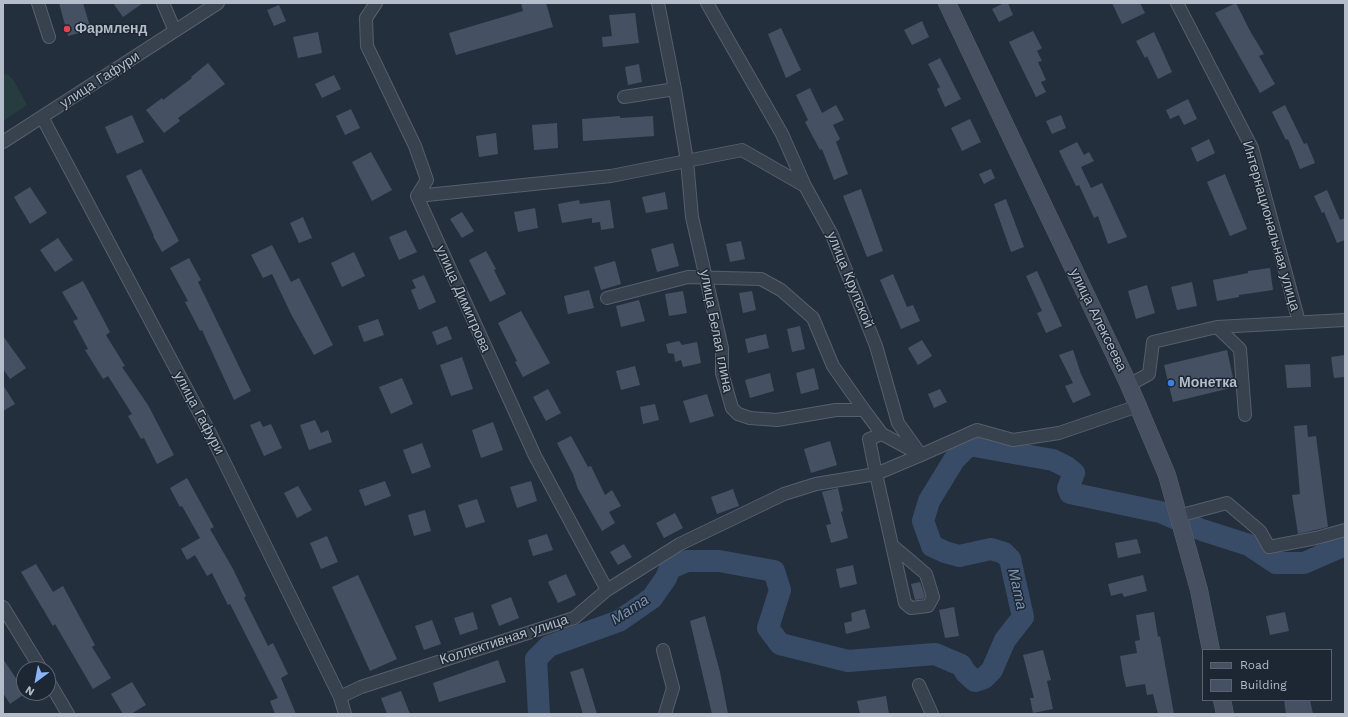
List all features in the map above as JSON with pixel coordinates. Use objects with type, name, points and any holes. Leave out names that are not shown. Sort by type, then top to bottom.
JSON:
[{"type":"main road","name":"улица Алексеева","points":[[947,3],[1129,385],[1167,475],[1198,590],[1211,649]]},
{"type":"main road","points":[[1222,701],[1225,714]]},
{"type":"street","points":[[38,3],[49,37]]},
{"type":"street","points":[[163,3],[174,31]]},
{"type":"street","name":"улица Гафури","points":[[3,142],[218,3]]},
{"type":"street","points":[[376,3],[366,18],[367,46],[415,146],[427,180],[417,196]]},
{"type":"street","name":"улица Белая глина","points":[[658,3],[687,161],[692,217],[722,348],[722,373],[732,408],[738,414],[750,418],[777,420],[836,410],[864,410]]},
{"type":"street","name":"улица Крупской","points":[[707,3],[782,134],[805,186],[832,235],[876,346],[898,423],[921,455]]},
{"type":"street","name":"Интернациональная улица","points":[[1177,3],[1252,148],[1299,322]]},
{"type":"street","points":[[624,97],[675,89]]},
{"type":"street","name":"улица Гафури","points":[[42,117],[209,431],[340,697],[345,714]]},
{"type":"street","points":[[417,196],[611,176],[742,150],[805,186]]},
{"type":"street","name":"улица Димитрова","points":[[417,196],[535,456],[607,590]]},
{"type":"street","points":[[607,298],[688,277],[761,279],[781,290],[814,318],[834,366],[882,434],[921,455]]},
{"type":"street","points":[[1129,385],[1149,374],[1153,342],[1217,327],[1345,320]]},
{"type":"street","points":[[1217,327],[1240,349],[1245,415]]},
{"type":"street","points":[[876,474],[977,430],[1013,440],[1028,438],[1060,433],[1138,406]]},
{"type":"street","points":[[882,434],[869,439],[905,603],[911,608],[928,606],[933,597],[926,574],[893,546]]},
{"type":"street","name":"Коллективная улица","points":[[340,697],[361,687],[574,618],[607,590],[680,544],[784,494],[816,484],[876,474]]},
{"type":"street","points":[[1177,511],[1228,503],[1260,531],[1269,547],[1316,538],[1345,530]]},
{"type":"street","points":[[3,607],[36,661]]},
{"type":"street","points":[[663,650],[673,688],[665,714]]},
{"type":"street","points":[[920,686],[932,714]]},
{"type":"street","points":[[56,694],[68,714]]},
{"type":"green space","points":[[3,74],[8,75],[14,81],[27,105],[3,121]]},
{"type":"building","points":[[59,3],[83,3],[91,30],[68,36]]},
{"type":"building","points":[[113,3],[143,3],[123,17]]},
{"type":"building","points":[[521,3],[546,3],[553,27],[456,55],[449,33],[523,11]]},
{"type":"building","points":[[1004,3],[1008,3],[1013,15],[999,22],[992,9]]},
{"type":"building","points":[[1112,3],[1140,3],[1145,13],[1122,24]]},
{"type":"building","points":[[1236,3],[1250,31],[1264,54],[1259,56],[1275,84],[1260,93],[1215,13]]},
{"type":"building","points":[[279,5],[286,21],[274,26],[267,10]]},
{"type":"building","points":[[635,13],[639,43],[603,47],[602,37],[612,36],[609,15]]},
{"type":"building","points":[[922,21],[929,37],[912,45],[904,30]]},
{"type":"building","points":[[781,28],[801,70],[786,78],[768,34]]},
{"type":"building","points":[[1033,31],[1042,48],[1037,51],[1042,61],[1038,62],[1046,80],[1041,82],[1046,92],[1036,97],[1009,42]]},
{"type":"building","points":[[318,32],[322,53],[298,58],[293,37]]},
{"type":"building","points":[[1154,32],[1172,72],[1158,79],[1147,56],[1145,58],[1136,41]]},
{"type":"building","points":[[940,58],[961,99],[945,107],[937,89],[940,87],[928,64]]},
{"type":"building","points":[[208,63],[225,84],[178,118],[180,121],[164,133],[146,110],[162,98],[163,100],[192,78],[191,77]]},
{"type":"building","points":[[639,64],[642,82],[628,85],[625,67]]},
{"type":"building","points":[[334,75],[341,89],[322,98],[315,84]]},
{"type":"building","points":[[810,88],[822,113],[836,105],[844,120],[833,125],[840,139],[836,142],[848,174],[834,180],[822,149],[820,150],[805,122],[808,120],[796,95]]},
{"type":"building","points":[[1188,99],[1197,119],[1184,125],[1179,115],[1170,119],[1166,110]]},
{"type":"building","points":[[1285,105],[1304,144],[1307,143],[1315,163],[1300,169],[1288,139],[1286,140],[1272,112]]},
{"type":"building","points":[[351,109],[360,128],[345,135],[336,116]]},
{"type":"building","points":[[132,115],[144,142],[117,154],[105,127]]},
{"type":"building","points":[[1061,115],[1066,128],[1052,134],[1046,121]]},
{"type":"building","points":[[620,116],[620,118],[653,116],[654,136],[583,141],[582,119]]},
{"type":"building","points":[[970,119],[981,142],[962,151],[951,128]]},
{"type":"building","points":[[557,123],[558,148],[534,150],[532,125]]},
{"type":"building","points":[[496,133],[498,154],[479,157],[476,136]]},
{"type":"building","points":[[1209,139],[1215,153],[1197,162],[1191,148]]},
{"type":"building","points":[[1077,142],[1084,155],[1089,152],[1094,161],[1081,167],[1091,188],[1102,183],[1127,237],[1108,244],[1098,216],[1094,218],[1079,185],[1076,186],[1059,151]]},
{"type":"building","points":[[371,152],[392,190],[372,201],[352,162]]},
{"type":"building","points":[[141,169],[179,241],[162,252],[153,236],[126,176]]},
{"type":"building","points":[[991,169],[995,178],[984,184],[979,174]]},
{"type":"building","points":[[1225,174],[1247,229],[1230,236],[1207,182]]},
{"type":"building","points":[[30,187],[47,213],[30,224],[14,197]]},
{"type":"building","points":[[861,189],[883,251],[867,257],[843,196]]},
{"type":"building","points":[[1327,190],[1340,220],[1345,218],[1345,240],[1337,243],[1324,212],[1322,213],[1314,196]]},
{"type":"building","points":[[665,192],[668,209],[646,213],[642,197]]},
{"type":"building","points":[[1006,199],[1024,247],[1011,252],[994,204]]},
{"type":"building","points":[[579,200],[580,204],[610,200],[614,228],[601,230],[600,222],[592,223],[592,218],[562,223],[558,204]]},
{"type":"building","points":[[535,208],[538,228],[518,232],[514,212]]},
{"type":"building","points":[[462,212],[474,231],[462,238],[450,219]]},
{"type":"building","points":[[303,217],[312,238],[299,243],[290,223]]},
{"type":"building","points":[[406,230],[417,252],[399,260],[389,237]]},
{"type":"building","points":[[58,238],[73,260],[55,272],[40,250]]},
{"type":"building","points":[[741,241],[745,259],[730,262],[726,244]]},
{"type":"building","points":[[673,243],[679,266],[657,272],[651,249]]},
{"type":"building","points":[[272,245],[291,282],[299,278],[333,345],[314,355],[291,314],[272,274],[263,278],[251,255]]},
{"type":"building","points":[[486,251],[496,269],[494,270],[506,294],[490,302],[469,260]]},
{"type":"building","points":[[354,252],[365,276],[342,287],[331,263]]},
{"type":"building","points":[[189,258],[201,280],[198,282],[251,391],[234,400],[202,330],[200,331],[185,302],[188,301],[170,268]]},
{"type":"building","points":[[615,261],[621,284],[601,290],[594,267]]},
{"type":"building","points":[[1270,268],[1273,290],[1239,295],[1239,297],[1217,301],[1213,280],[1248,273],[1248,271]]},
{"type":"building","points":[[1037,271],[1062,326],[1046,333],[1037,313],[1042,311],[1026,276]]},
{"type":"building","points":[[893,274],[907,307],[913,305],[920,321],[901,329],[880,280]]},
{"type":"building","points":[[424,275],[436,302],[419,310],[411,290],[416,288],[412,280]]},
{"type":"building","points":[[83,281],[110,332],[106,335],[125,366],[122,367],[148,405],[174,455],[157,464],[144,438],[141,439],[128,416],[132,414],[108,376],[103,379],[85,350],[88,349],[73,321],[78,319],[62,292]]},
{"type":"building","points":[[1192,282],[1197,306],[1177,310],[1171,287]]},
{"type":"building","points":[[1147,285],[1155,313],[1136,319],[1128,291]]},
{"type":"building","points":[[589,290],[594,308],[568,314],[564,296]]},
{"type":"building","points":[[683,291],[687,313],[669,316],[665,294]]},
{"type":"building","points":[[752,291],[756,310],[743,313],[739,293]]},
{"type":"building","points":[[639,300],[645,321],[621,327],[616,306]]},
{"type":"building","points":[[521,311],[550,363],[523,377],[515,362],[517,361],[498,323]]},
{"type":"building","points":[[378,319],[384,335],[364,342],[358,326]]},
{"type":"building","points":[[447,326],[452,339],[437,345],[432,332]]},
{"type":"building","points":[[800,326],[805,349],[792,352],[787,329]]},
{"type":"building","points":[[766,334],[769,348],[748,353],[745,339]]},
{"type":"building","points":[[3,336],[26,368],[10,379],[3,369]]},
{"type":"building","points":[[922,340],[932,356],[918,365],[908,348]]},
{"type":"building","points":[[679,341],[682,345],[697,342],[701,363],[683,367],[681,360],[675,362],[674,354],[668,353],[666,344]]},
{"type":"building","points":[[1073,350],[1081,374],[1091,395],[1073,403],[1065,386],[1073,383],[1059,355]]},
{"type":"building","points":[[1227,350],[1235,387],[1173,402],[1164,365]]},
{"type":"building","points":[[1345,355],[1345,377],[1334,378],[1331,357]]},
{"type":"building","points":[[462,357],[473,389],[451,396],[440,365]]},
{"type":"building","points":[[1310,364],[1311,387],[1287,388],[1285,365]]},
{"type":"building","points":[[635,366],[640,385],[621,390],[616,371]]},
{"type":"building","points":[[814,368],[819,389],[801,394],[796,373]]},
{"type":"building","points":[[770,373],[774,391],[750,398],[745,380]]},
{"type":"building","points":[[402,378],[413,404],[391,414],[379,387]]},
{"type":"building","points":[[3,385],[15,404],[3,411]]},
{"type":"building","points":[[548,389],[561,413],[546,421],[533,397]]},
{"type":"building","points":[[940,389],[947,402],[934,408],[928,394]]},
{"type":"building","points":[[707,394],[714,416],[690,423],[683,401]]},
{"type":"building","points":[[655,404],[659,420],[643,424],[640,407]]},
{"type":"building","points":[[315,420],[321,433],[328,430],[332,442],[309,450],[300,425]]},
{"type":"building","points":[[260,421],[263,427],[271,424],[282,448],[264,456],[250,425]]},
{"type":"building","points":[[493,422],[503,450],[481,458],[472,430]]},
{"type":"building","points":[[1307,425],[1308,437],[1316,436],[1328,527],[1298,534],[1292,495],[1300,494],[1294,426]]},
{"type":"building","points":[[571,436],[588,467],[591,466],[605,495],[612,490],[621,506],[609,512],[615,523],[602,531],[578,489],[573,474],[557,443]]},
{"type":"building","points":[[830,441],[837,465],[811,473],[804,449]]},
{"type":"building","points":[[422,443],[431,467],[412,474],[403,450]]},
{"type":"building","points":[[187,478],[214,527],[210,529],[233,569],[246,596],[244,598],[268,646],[273,643],[288,674],[281,678],[296,714],[275,714],[270,701],[278,698],[230,604],[228,605],[212,573],[207,576],[195,555],[187,560],[181,549],[200,538],[182,506],[180,507],[170,488]]},
{"type":"building","points":[[385,481],[391,496],[365,506],[359,490]]},
{"type":"building","points":[[531,481],[537,501],[517,508],[510,487]]},
{"type":"building","points":[[298,486],[312,510],[297,518],[284,493]]},
{"type":"building","points":[[838,488],[843,511],[841,512],[848,538],[831,543],[826,525],[831,524],[822,492]]},
{"type":"building","points":[[733,489],[739,506],[717,514],[711,497]]},
{"type":"building","points":[[477,499],[485,522],[466,528],[458,505]]},
{"type":"building","points":[[425,510],[431,531],[414,536],[408,515]]},
{"type":"building","points":[[675,513],[683,528],[664,538],[656,523]]},
{"type":"building","points":[[547,534],[553,550],[533,556],[528,540]]},
{"type":"building","points":[[327,536],[338,562],[321,569],[310,543]]},
{"type":"building","points":[[1137,539],[1141,553],[1118,558],[1115,543]]},
{"type":"building","points":[[624,544],[632,557],[618,565],[610,552]]},
{"type":"building","points":[[36,564],[53,592],[63,586],[95,645],[92,647],[111,678],[93,689],[55,624],[53,626],[21,572]]},
{"type":"building","points":[[853,565],[857,584],[840,588],[836,569]]},
{"type":"building","points":[[566,574],[576,595],[558,603],[548,582]]},
{"type":"building","points":[[358,575],[397,659],[370,671],[332,587]]},
{"type":"building","points":[[1143,575],[1147,591],[1124,597],[1122,593],[1111,596],[1108,584]]},
{"type":"building","points":[[920,582],[925,596],[923,599],[915,600],[911,584]]},
{"type":"building","points":[[511,597],[519,618],[499,626],[491,605]]},
{"type":"building","points":[[954,607],[959,636],[945,638],[939,610]]},
{"type":"building","points":[[865,609],[870,628],[846,634],[844,623],[852,621],[851,613]]},
{"type":"building","points":[[473,612],[478,629],[460,635],[454,618]]},
{"type":"building","points":[[1154,612],[1158,637],[1160,636],[1174,714],[1158,714],[1153,694],[1147,695],[1145,684],[1126,687],[1123,674],[1120,656],[1137,653],[1135,641],[1140,640],[1136,615]]},
{"type":"building","points":[[1285,612],[1289,631],[1270,635],[1266,616]]},
{"type":"building","points":[[705,616],[720,672],[728,714],[712,714],[690,621]]},
{"type":"building","points":[[432,620],[441,644],[424,650],[415,626]]},
{"type":"building","points":[[1043,650],[1051,680],[1047,681],[1053,709],[1033,713],[1030,698],[1034,698],[1023,655]]},
{"type":"building","points":[[3,659],[16,678],[16,700],[10,704],[3,693]]},
{"type":"building","points":[[498,660],[506,682],[439,702],[433,683]]},
{"type":"building","points":[[583,668],[597,714],[583,714],[570,672]]},
{"type":"building","points":[[132,682],[146,705],[131,714],[123,714],[111,694]]},
{"type":"building","points":[[401,691],[410,714],[387,714],[381,698]]},
{"type":"building","points":[[886,696],[889,714],[860,714],[857,701]]},
{"type":"building","points":[[1284,701],[1310,701],[1313,714],[1286,714]]},
{"type":"waterway","name":"Мата","points":[[539,714],[536,659],[549,646],[619,621],[652,598],[666,578],[670,568],[687,561],[719,561],[774,571],[780,590],[768,628],[780,644],[848,661],[935,654],[961,665],[966,673],[975,681],[984,678],[992,670],[1005,640],[1023,617],[1010,559],[1004,553],[991,549],[959,556],[945,552],[932,546],[923,521],[929,501],[954,460],[969,445],[1053,460],[1067,467],[1074,473],[1068,488],[1070,493],[1160,512],[1202,530],[1249,545],[1276,563],[1304,563],[1345,545]]},
{"type":"place","name":"Фармленд","points":[[67,29]]},
{"type":"place","name":"Монетка","points":[[1171,383]]}]
